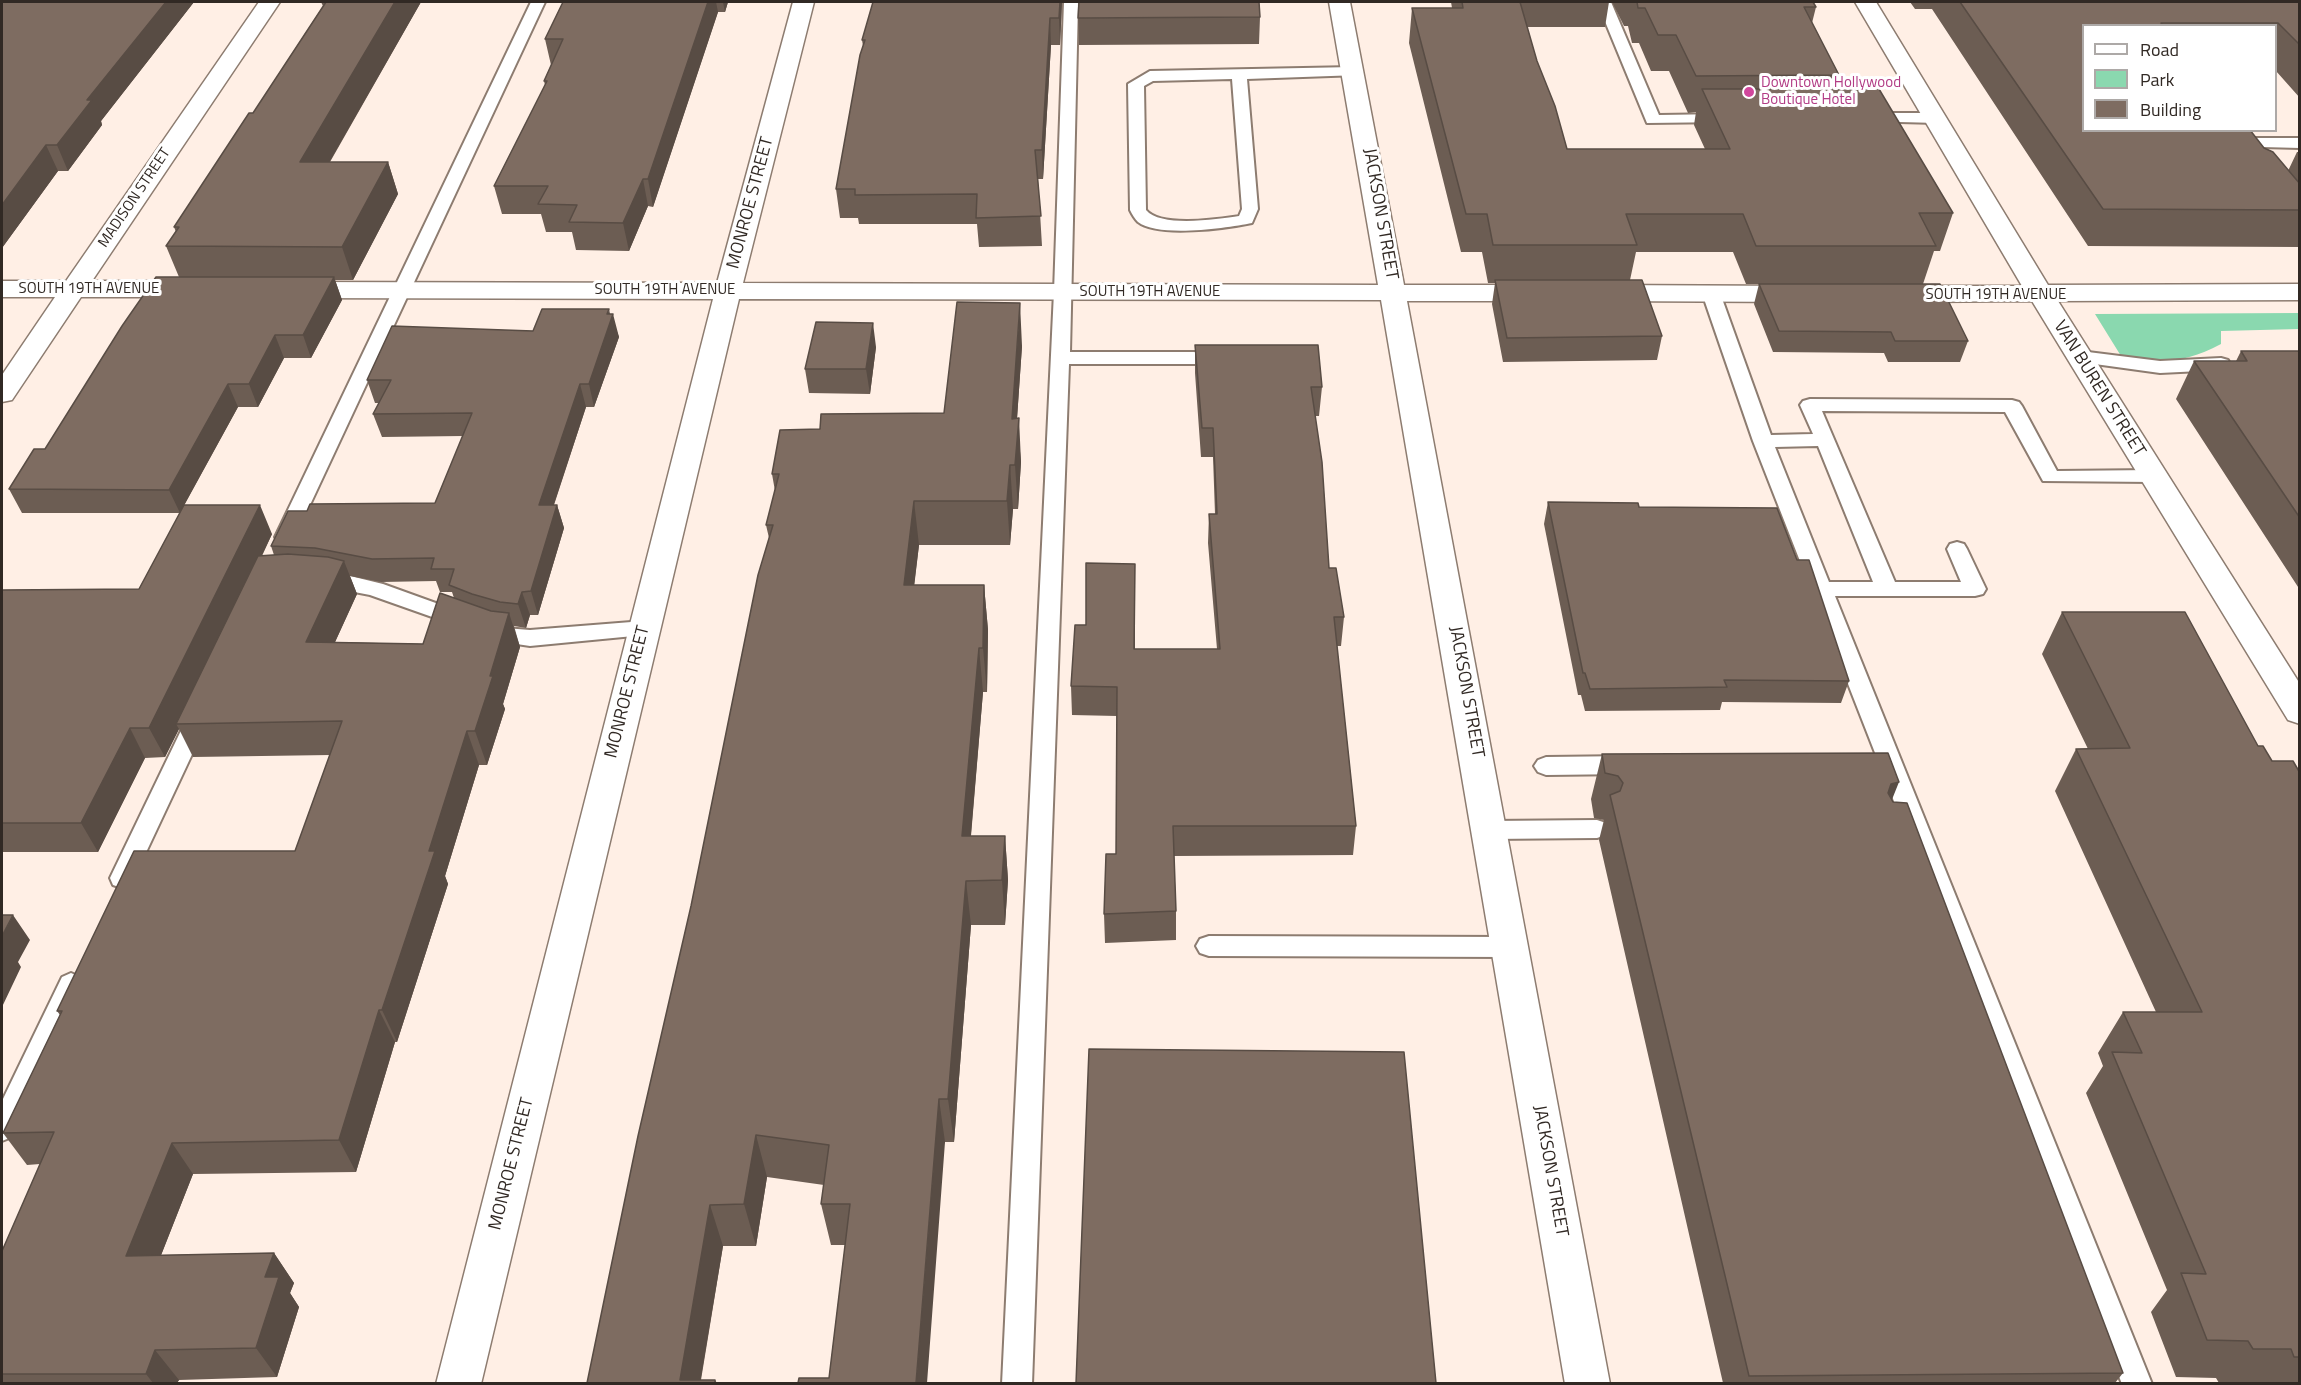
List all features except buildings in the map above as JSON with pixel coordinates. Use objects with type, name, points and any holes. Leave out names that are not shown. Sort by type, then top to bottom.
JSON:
[{"type":"street","name":"MADISON STREET","points":[[2,394],[269,2]]},
{"type":"street","name":"MONROE STREET","points":[[458,1383],[728,290],[803,2]]},
{"type":"street","name":"JACKSON STREET","points":[[1340,2],[1394,292],[1588,1383]]},
{"type":"street","name":"VAN BUREN STREET","points":[[1865,2],[1937,118],[2041,295],[2300,712]]},
{"type":"street","name":"SOUTH 19TH AVENUE","points":[[2,289],[214,290]]},
{"type":"street","name":"SOUTH 19TH AVENUE","points":[[273,290],[1829,294]]},
{"type":"street","name":"SOUTH 19TH AVENUE","points":[[1876,294],[2300,292]]},
{"type":"lane","points":[[274,558],[538,2]]},
{"type":"lane","points":[[1017,1383],[1063,292],[1071,2]]},
{"type":"lane","points":[[1604,2],[1653,120],[1745,119]]},
{"type":"lane","points":[[1240,80],[1250,209],[1246,219],[1231,224],[1157,224],[1144,219],[1138,210],[1136,84],[1150,76],[1240,80],[1355,78]]},
{"type":"lane","points":[[1849,118],[1937,118]]},
{"type":"lane","points":[[2225,137],[2300,143]]},
{"type":"lane","points":[[2225,137],[2244,160]]},
{"type":"lane","points":[[1711,294],[1763,441],[1822,589],[1878,761],[2137,1383]]},
{"type":"lane","points":[[2080,357],[2160,367],[2216,365],[2238,361]]},
{"type":"lane","points":[[1060,358],[1239,358]]},
{"type":"lane","points":[[1887,589],[1810,405],[2012,406],[2050,477],[2153,476]]},
{"type":"lane","points":[[1763,441],[1825,440]]},
{"type":"lane","points":[[1822,589],[1975,589],[1957,549]]},
{"type":"lane","points":[[302,578],[342,581],[375,589],[503,635],[530,638],[644,628]]},
{"type":"lane","points":[[115,892],[208,698]]},
{"type":"lane","points":[[1546,766],[1653,764]]},
{"type":"lane","points":[[1490,830],[1597,830]]},
{"type":"lane","points":[[1209,945],[1510,947]]},
{"type":"lane","points":[[2,1129],[79,968]]},
{"type":"green space","points":[[2299,313],[2299,329],[2221,331],[2221,344],[2208,351],[2184,358],[2161,361],[2121,356],[2095,314]]},
{"type":"place","name":"Downtown Hollywood Boutique Hotel","points":[[1749,92]]}]
